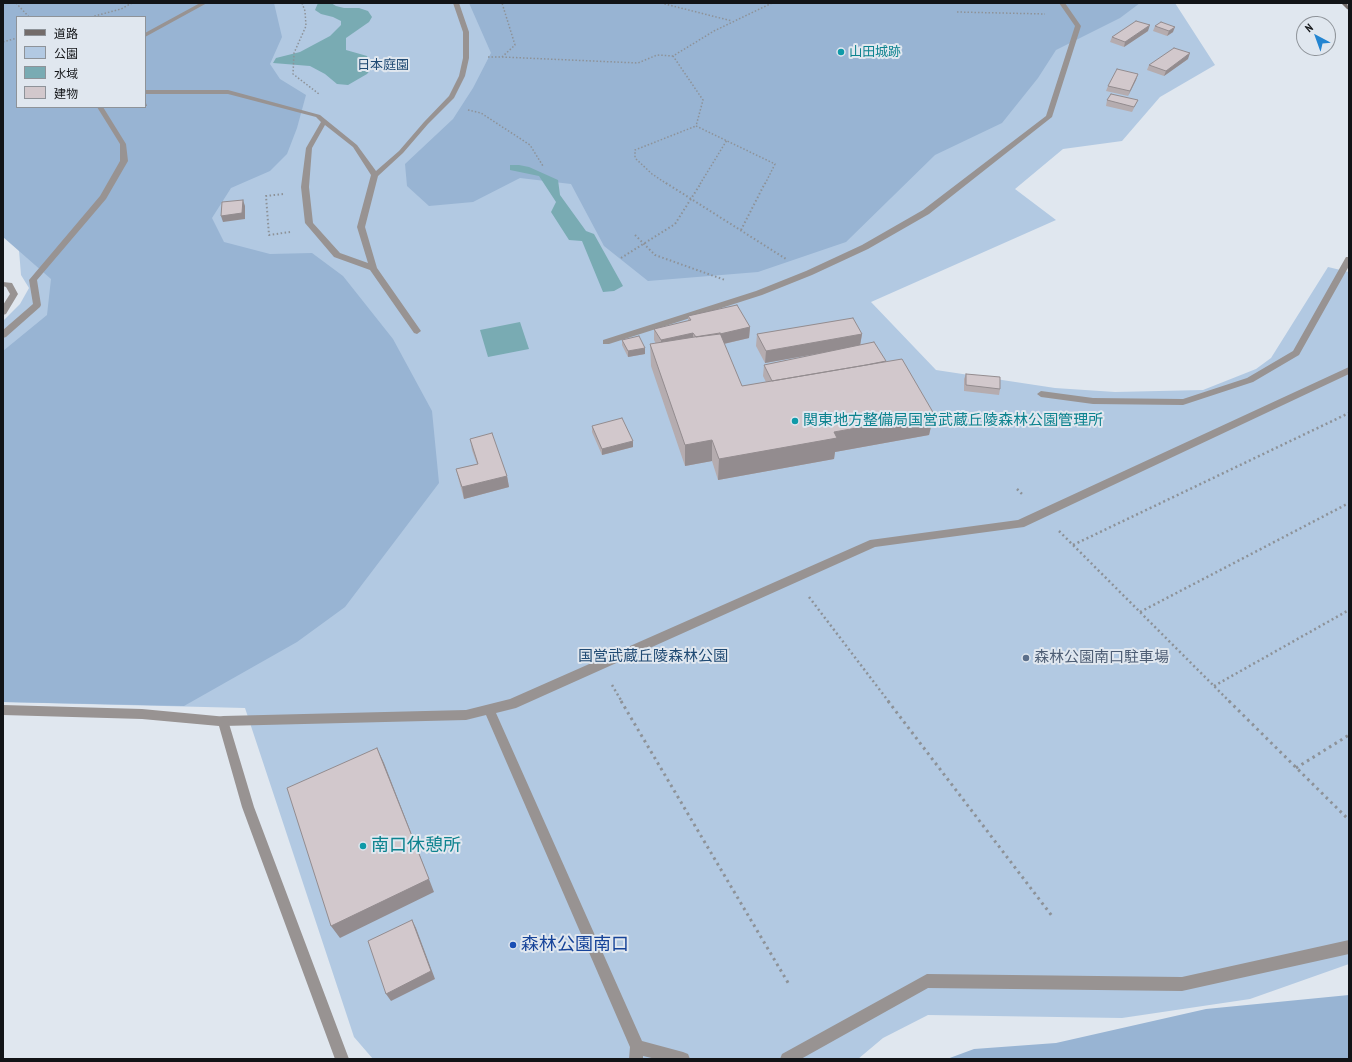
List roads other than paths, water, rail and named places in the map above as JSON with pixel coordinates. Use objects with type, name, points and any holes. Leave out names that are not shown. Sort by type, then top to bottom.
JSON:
[{"type":"street","points":[[146,34],[204,3]]},
{"type":"street","points":[[417,331],[373,268],[361,227],[375,175],[401,152],[426,123],[452,97],[462,76],[466,58],[466,32],[456,3]]},
{"type":"street","points":[[606,342],[759,293],[809,273],[865,247],[926,212],[1049,117],[1078,26],[1062,3]]},
{"type":"street","points":[[146,92],[228,92],[318,116],[354,146],[375,175]]},
{"type":"street","points":[[3,335],[37,305],[33,280],[103,197],[124,161],[123,144],[101,108]]},
{"type":"street","points":[[324,122],[309,148],[305,190],[309,222],[337,255],[373,268]]},
{"type":"street","points":[[1041,394],[1092,401],[1183,402],[1244,383],[1295,355],[1348,263]]},
{"type":"street","points":[[3,284],[9,285],[14,294],[3,312]]},
{"type":"street","points":[[3,710],[142,714],[223,721],[466,715],[512,704],[874,543],[1020,524],[1349,370]]},
{"type":"street","points":[[489,709],[637,1053],[683,1059]]},
{"type":"street","points":[[223,721],[248,807],[342,1059]]},
{"type":"street","points":[[786,1059],[927,981],[1182,984],[1349,947]]},
{"type":"water","points":[[318,3],[331,3],[344,8],[359,8],[368,11],[372,17],[369,22],[346,38],[346,50],[367,56],[372,68],[367,74],[348,85],[337,84],[325,74],[310,66],[273,63],[276,58],[300,52],[330,36],[341,25],[341,21],[321,14],[315,10]]},
{"type":"water","points":[[510,165],[529,167],[558,180],[560,195],[586,231],[594,234],[623,286],[614,291],[603,292],[582,241],[569,240],[551,212],[556,202],[539,176],[510,170]]},
{"type":"water","points":[[520,322],[529,349],[488,357],[480,330]]},
{"type":"place","name":"山田城跡","points":[[841,52]]},
{"type":"place","name":"関東地方整備局国営武蔵丘陵森林公園管理所","points":[[795,421]]},
{"type":"place","name":"森林公園南口駐車場","points":[[1026,658]]},
{"type":"place","name":"南口休憩所","points":[[363,846]]},
{"type":"place","name":"森林公園南口","points":[[513,945]]},
{"type":"park label","name":"日本庭園","points":[[383,65]]},
{"type":"park label","name":"国営武蔵丘陵森林公園","points":[[653,657]]}]
